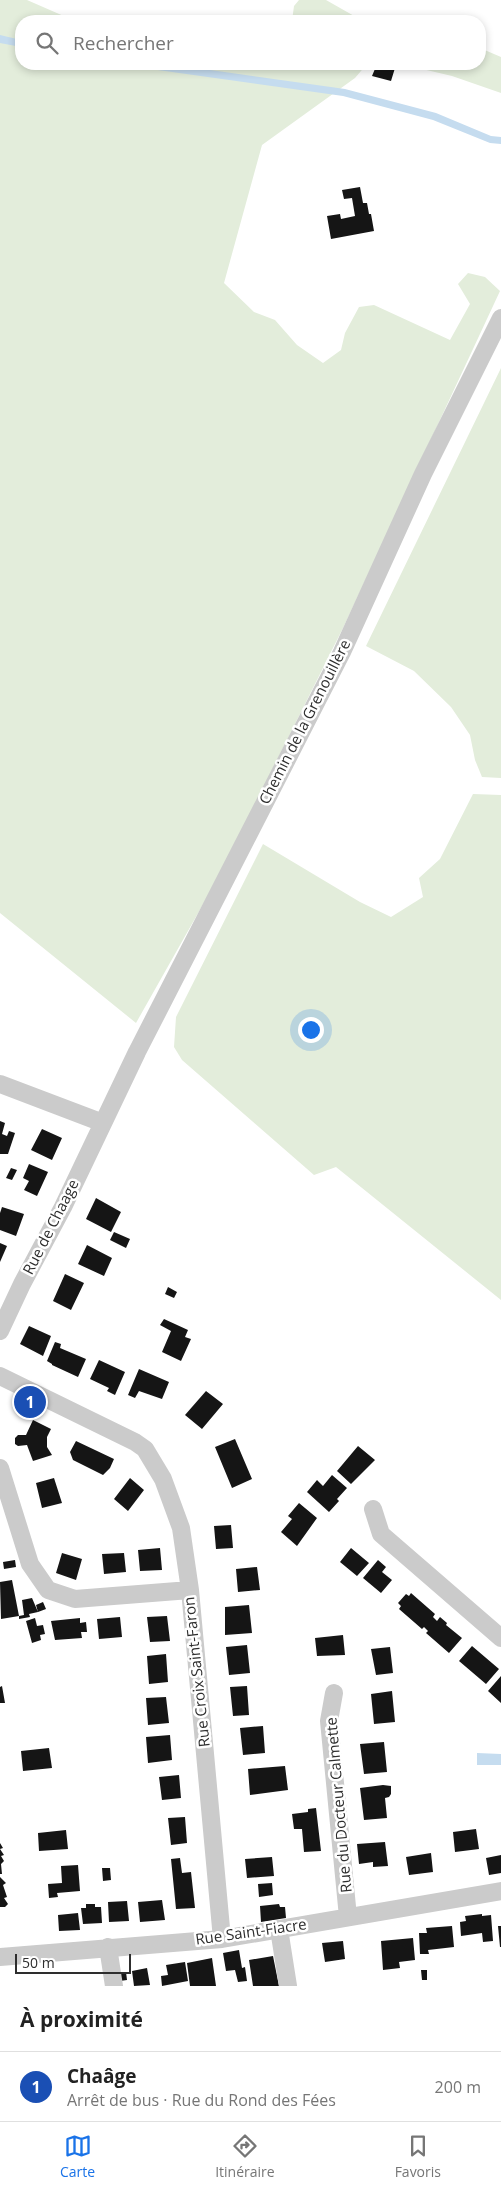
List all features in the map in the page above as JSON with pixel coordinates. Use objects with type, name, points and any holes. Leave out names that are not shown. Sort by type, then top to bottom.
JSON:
[{"type":"street","name":"Chemin de la Grenouillère","points":[[103,1123],[222,884],[342,652],[423,474],[501,318]]},
{"type":"street","points":[[0,1084],[103,1123]]},
{"type":"street","name":"Rue de Chaage","points":[[0,1330],[103,1123]]},
{"type":"street","points":[[0,1376],[135,1442],[145,1449],[163,1479],[181,1528],[190,1590]]},
{"type":"street","name":"Rue Croix Saint-Faron","points":[[0,1468],[30,1564],[48,1590],[76,1599],[190,1590],[222,1939]]},
{"type":"street","points":[[374,1508],[380,1534],[501,1638]]},
{"type":"street","name":"Rue du Docteur Calmette","points":[[334,1693],[330,1721],[348,1917]]},
{"type":"street","name":"Rue Saint-Fiacre","points":[[0,1957],[222,1939],[501,1891]]},
{"type":"street","points":[[279,1929],[288,1986]]},
{"type":"street","points":[[108,1947],[114,1986]]},
{"type":"green space","points":[[0,0],[27,0],[61,15],[15,15],[15,70],[362,70],[355,78],[262,145],[224,283],[254,312],[275,320],[297,345],[323,363],[341,350],[345,333],[359,307],[374,305],[450,340],[470,304],[458,284],[468,273],[485,277],[500,291],[343,628],[219,876],[136,1023],[0,913]]},
{"type":"green space","points":[[299,0],[326,0],[352,15],[293,15],[294,6]]},
{"type":"green space","points":[[486,51],[501,57],[501,93],[452,76],[426,70],[486,70]]},
{"type":"green space","points":[[501,368],[501,778],[482,777],[475,760],[470,735],[451,707],[414,671],[366,646]]},
{"type":"green space","points":[[473,794],[501,795],[501,1300],[336,1167],[314,1175],[182,1060],[174,1047],[176,1017],[263,844],[360,902],[391,917],[423,897],[419,878],[440,859]]},
{"type":"water","points":[[0,35],[15,39],[15,46],[0,43]]},
{"type":"water","points":[[158,70],[210,70],[345,89],[436,113],[491,136],[501,137],[501,144],[490,143],[433,120],[343,96]]},
{"type":"water","points":[[477,1753],[501,1754],[501,1765],[477,1765]]},
{"type":"building","points":[[374,70],[394,70],[391,81],[372,76]]},
{"type":"building","points":[[360,187],[363,203],[367,203],[369,214],[371,214],[374,231],[331,239],[327,216],[340,214],[341,219],[355,216],[352,198],[344,199],[342,190]]},
{"type":"building","points":[[0,1121],[5,1123],[2,1134],[7,1136],[9,1131],[15,1133],[8,1154],[0,1154]]},
{"type":"building","points":[[42,1129],[62,1138],[52,1160],[31,1150]]},
{"type":"building","points":[[29,1164],[48,1172],[37,1196],[24,1190],[29,1181],[23,1178]]},
{"type":"building","points":[[11,1168],[17,1170],[12,1180],[6,1178]]},
{"type":"building","points":[[96,1198],[121,1212],[111,1232],[86,1219]]},
{"type":"building","points":[[2,1207],[24,1214],[16,1236],[0,1230]]},
{"type":"building","points":[[114,1232],[130,1239],[126,1248],[110,1240]]},
{"type":"building","points":[[0,1243],[7,1246],[0,1262]]},
{"type":"building","points":[[87,1245],[112,1258],[104,1276],[78,1264]]},
{"type":"building","points":[[65,1274],[84,1283],[71,1310],[53,1301]]},
{"type":"building","points":[[168,1287],[177,1292],[174,1298],[165,1294]]},
{"type":"building","points":[[164,1319],[188,1330],[185,1337],[191,1339],[181,1361],[162,1352],[171,1331],[160,1325]]},
{"type":"building","points":[[29,1326],[51,1336],[43,1356],[20,1344]]},
{"type":"building","points":[[55,1342],[61,1344],[60,1348],[86,1359],[78,1377],[47,1361]]},
{"type":"building","points":[[99,1360],[125,1372],[115,1395],[107,1391],[109,1388],[90,1379]]},
{"type":"building","points":[[139,1369],[169,1382],[162,1399],[139,1391],[135,1398],[128,1395]]},
{"type":"building","points":[[206,1391],[223,1404],[202,1429],[185,1415]]},
{"type":"building","points":[[33,1420],[51,1429],[47,1437],[47,1447],[52,1455],[33,1461],[27,1445],[18,1446],[15,1444],[15,1438],[18,1435],[26,1435]]},
{"type":"building","points":[[235,1439],[252,1479],[232,1488],[215,1447]]},
{"type":"building","points":[[76,1441],[114,1459],[110,1468],[103,1475],[73,1460],[70,1452]]},
{"type":"building","points":[[358,1446],[375,1460],[351,1484],[337,1471]]},
{"type":"building","points":[[332,1475],[347,1488],[329,1512],[307,1492],[317,1480],[323,1486]]},
{"type":"building","points":[[54,1478],[62,1503],[42,1508],[36,1483]]},
{"type":"building","points":[[130,1478],[144,1490],[128,1511],[114,1499]]},
{"type":"building","points":[[299,1503],[317,1518],[297,1546],[281,1532],[292,1519],[288,1516]]},
{"type":"building","points":[[231,1525],[233,1548],[216,1549],[214,1526]]},
{"type":"building","points":[[160,1548],[162,1570],[140,1571],[138,1550]]},
{"type":"building","points":[[351,1548],[369,1563],[357,1576],[340,1562]]},
{"type":"building","points":[[62,1553],[82,1559],[76,1580],[56,1573]]},
{"type":"building","points":[[124,1553],[126,1572],[104,1574],[102,1554]]},
{"type":"building","points":[[15,1560],[16,1567],[4,1569],[3,1562]]},
{"type":"building","points":[[378,1560],[386,1567],[382,1572],[392,1580],[381,1593],[363,1578]]},
{"type":"building","points":[[257,1567],[260,1590],[238,1592],[236,1569]]},
{"type":"building","points":[[12,1580],[19,1616],[1,1619],[0,1582]]},
{"type":"building","points":[[411,1593],[435,1614],[433,1617],[437,1621],[440,1617],[447,1623],[446,1625],[462,1638],[449,1653],[426,1633],[428,1631],[424,1627],[422,1629],[399,1609],[401,1606],[398,1603],[406,1594],[409,1596]]},
{"type":"building","points":[[32,1598],[38,1612],[29,1614],[30,1617],[19,1619],[19,1616],[24,1615],[22,1600]]},
{"type":"building","points":[[43,1602],[46,1609],[38,1612],[36,1605]]},
{"type":"building","points":[[249,1605],[252,1633],[225,1635],[225,1607]]},
{"type":"building","points":[[167,1616],[170,1641],[150,1642],[147,1617]]},
{"type":"building","points":[[120,1617],[122,1637],[99,1639],[97,1619]]},
{"type":"building","points":[[35,1618],[37,1626],[43,1625],[45,1634],[40,1635],[41,1640],[32,1643],[26,1621]]},
{"type":"building","points":[[80,1618],[80,1623],[86,1622],[87,1632],[81,1632],[82,1638],[55,1640],[51,1621]]},
{"type":"building","points":[[343,1635],[345,1655],[317,1656],[315,1638]]},
{"type":"building","points":[[247,1645],[250,1673],[229,1675],[226,1647]]},
{"type":"building","points":[[472,1646],[499,1669],[486,1684],[459,1661]]},
{"type":"building","points":[[390,1647],[393,1673],[376,1675],[371,1649]]},
{"type":"building","points":[[166,1654],[168,1682],[149,1684],[147,1656]]},
{"type":"building","points":[[501,1676],[501,1703],[488,1691]]},
{"type":"building","points":[[2,1686],[5,1703],[0,1703],[0,1687]]},
{"type":"building","points":[[247,1686],[249,1715],[233,1716],[230,1687]]},
{"type":"building","points":[[392,1691],[395,1722],[374,1724],[371,1694]]},
{"type":"building","points":[[166,1697],[169,1723],[148,1725],[146,1698]]},
{"type":"building","points":[[263,1726],[265,1753],[243,1755],[240,1728]]},
{"type":"building","points":[[170,1735],[172,1760],[148,1763],[146,1737]]},
{"type":"building","points":[[384,1742],[387,1772],[364,1774],[360,1744]]},
{"type":"building","points":[[49,1748],[52,1768],[23,1771],[21,1751]]},
{"type":"building","points":[[285,1766],[288,1790],[250,1795],[248,1769]]},
{"type":"building","points":[[179,1775],[181,1798],[162,1800],[159,1777]]},
{"type":"building","points":[[383,1785],[391,1786],[391,1794],[385,1798],[387,1818],[364,1820],[360,1788]]},
{"type":"building","points":[[316,1808],[321,1851],[304,1852],[302,1829],[294,1829],[292,1814],[308,1812],[308,1809]]},
{"type":"building","points":[[185,1817],[187,1843],[171,1845],[168,1818]]},
{"type":"building","points":[[476,1829],[479,1849],[455,1852],[453,1832]]},
{"type":"building","points":[[66,1830],[68,1849],[39,1851],[38,1833]]},
{"type":"building","points":[[385,1842],[388,1866],[373,1867],[373,1862],[359,1864],[357,1844]]},
{"type":"building","points":[[0,1849],[4,1855],[1,1856],[4,1861],[1,1864],[2,1874],[0,1874]]},
{"type":"building","points":[[431,1853],[433,1872],[409,1875],[406,1857]]},
{"type":"building","points":[[501,1855],[501,1873],[489,1875],[486,1858]]},
{"type":"building","points":[[272,1857],[274,1876],[247,1878],[245,1859]]},
{"type":"building","points":[[180,1858],[182,1873],[191,1872],[195,1908],[176,1909],[171,1859]]},
{"type":"building","points":[[78,1865],[80,1891],[57,1893],[58,1897],[49,1898],[48,1884],[62,1883],[61,1866]]},
{"type":"building","points":[[102,1868],[110,1868],[111,1880],[103,1881]]},
{"type":"building","points":[[0,1877],[6,1883],[3,1885],[7,1897],[4,1898],[8,1904],[5,1907],[0,1907]]},
{"type":"building","points":[[272,1883],[273,1895],[259,1897],[258,1884]]},
{"type":"building","points":[[162,1900],[165,1920],[140,1922],[138,1902]]},
{"type":"building","points":[[127,1901],[129,1921],[109,1922],[108,1902]]},
{"type":"building","points":[[86,1904],[95,1904],[95,1907],[101,1907],[102,1923],[83,1924],[81,1908],[86,1908]]},
{"type":"building","points":[[279,1904],[280,1907],[285,1907],[286,1918],[261,1922],[260,1906]]},
{"type":"building","points":[[78,1913],[80,1930],[59,1931],[58,1915]]},
{"type":"building","points":[[482,1914],[482,1916],[491,1915],[493,1941],[483,1942],[482,1933],[461,1936],[460,1922],[466,1921],[465,1916]]},
{"type":"building","points":[[452,1926],[454,1947],[428,1950],[429,1954],[420,1954],[419,1933],[427,1933],[426,1928]]},
{"type":"building","points":[[498,1926],[501,1926],[501,1947],[500,1947]]},
{"type":"building","points":[[413,1938],[415,1960],[399,1962],[400,1968],[383,1970],[381,1941]]},
{"type":"building","points":[[343,1941],[345,1959],[325,1962],[322,1943]]},
{"type":"building","points":[[239,1950],[242,1968],[245,1967],[247,1981],[238,1982],[235,1970],[226,1971],[223,1953]]},
{"type":"building","points":[[273,1956],[279,1986],[253,1986],[249,1960]]},
{"type":"building","points":[[212,1958],[216,1986],[190,1986],[187,1963]]},
{"type":"building","points":[[185,1962],[188,1981],[162,1986],[161,1976],[168,1975],[166,1965]]},
{"type":"building","points":[[147,1968],[150,1985],[134,1986],[132,1971]]},
{"type":"building","points":[[421,1970],[427,1970],[427,1980],[422,1980]]},
{"type":"building","points":[[126,1972],[127,1980],[120,1981],[118,1973]]},
{"type":"place","name":"Chaâge","points":[[30,1402]]}]
